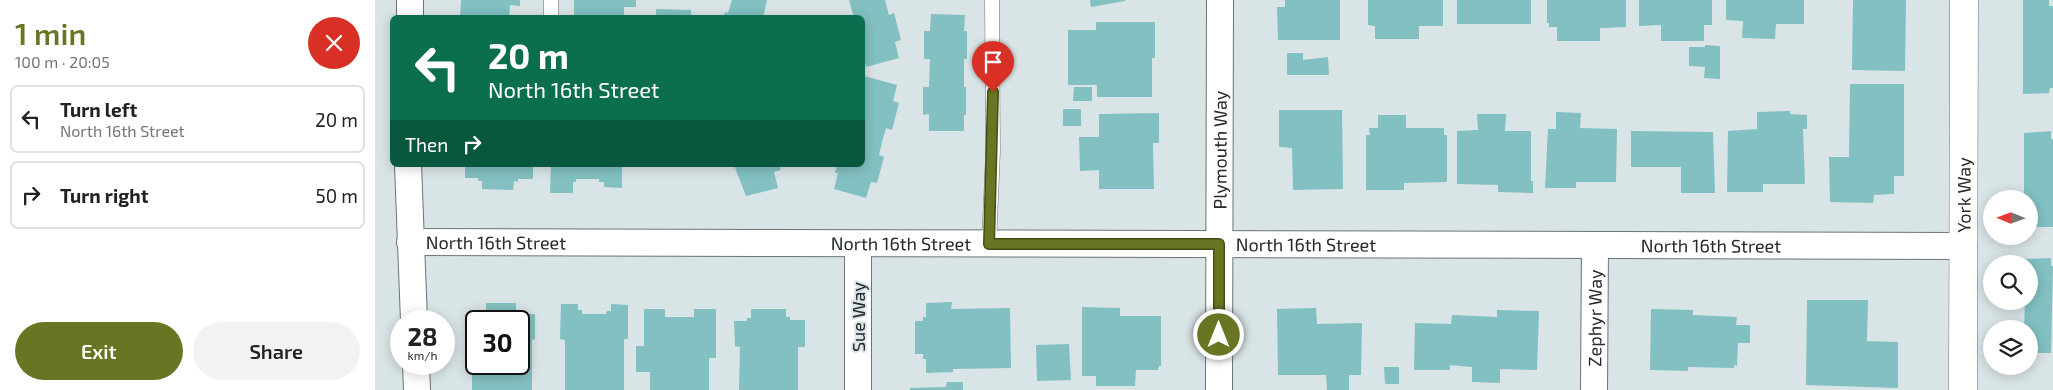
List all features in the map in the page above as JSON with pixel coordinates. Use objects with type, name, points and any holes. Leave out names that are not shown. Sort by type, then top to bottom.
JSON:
[{"type":"street","points":[[409,15],[410,0]]},
{"type":"street","name":"Plymouth Way","points":[[1219,390],[1220,0]]},
{"type":"street","name":"York Way","points":[[1963,390],[1964,0]]},
{"type":"street","points":[[409,167],[413,310]]},
{"type":"street","name":"North 16th Street","points":[[410,242],[1964,246]]},
{"type":"street","name":"Sue Way","points":[[858,244],[858,390]]},
{"type":"street","name":"Zephyr Way","points":[[1594,390],[1595,245]]},
{"type":"street","points":[[416,375],[417,390]]},
{"type":"lane","points":[[551,0],[551,15]]},
{"type":"lane","points":[[989,244],[993,151],[993,0]]},
{"type":"building","points":[[461,0],[520,0],[520,6],[510,5],[509,15],[460,15]]},
{"type":"building","points":[[574,0],[636,0],[636,7],[624,7],[624,15],[574,15]]},
{"type":"building","points":[[732,0],[767,0],[764,15],[724,15],[725,12],[728,13]]},
{"type":"building","points":[[849,0],[885,0],[889,15],[894,13],[901,40],[895,42],[899,58],[866,67],[865,15],[853,15]]},
{"type":"building","points":[[1090,0],[1125,0],[1125,1],[1091,7]]},
{"type":"building","points":[[1285,0],[1340,0],[1340,40],[1278,40],[1277,7],[1285,7]]},
{"type":"building","points":[[1368,0],[1443,0],[1443,26],[1419,26],[1419,39],[1375,39],[1375,26],[1368,25]]},
{"type":"building","points":[[1457,0],[1531,0],[1531,24],[1457,24]]},
{"type":"building","points":[[1547,0],[1626,0],[1626,27],[1600,28],[1600,41],[1557,41],[1557,27],[1549,27],[1549,23],[1547,23]]},
{"type":"building","points":[[1639,0],[1712,0],[1712,25],[1704,25],[1704,41],[1661,41],[1661,25],[1639,26]]},
{"type":"building","points":[[1726,0],[1804,0],[1804,24],[1776,24],[1775,39],[1742,38],[1743,21],[1726,20]]},
{"type":"building","points":[[1853,0],[1906,0],[1905,71],[1852,70]]},
{"type":"building","points":[[2023,0],[2049,0],[2049,6],[2053,6],[2053,88],[2050,88],[2049,93],[2023,94]]},
{"type":"building","points":[[656,9],[691,10],[691,15],[656,15]]},
{"type":"building","points":[[931,14],[965,15],[964,31],[967,31],[967,59],[964,59],[966,115],[964,115],[964,131],[929,131],[929,114],[923,115],[923,87],[929,87],[930,59],[924,59],[924,31],[930,31]]},
{"type":"building","points":[[1096,22],[1155,22],[1155,58],[1152,58],[1152,97],[1097,97],[1097,85],[1068,85],[1068,30],[1096,30]]},
{"type":"building","points":[[1705,45],[1720,46],[1720,79],[1704,78],[1705,67],[1689,66],[1689,47],[1705,47]]},
{"type":"building","points":[[1287,53],[1303,53],[1303,60],[1328,57],[1329,75],[1287,75]]},
{"type":"building","points":[[865,76],[897,85],[893,101],[899,103],[892,130],[886,128],[882,142],[879,155],[884,157],[877,183],[871,182],[866,198],[834,189],[838,173],[835,173],[836,167],[865,167]]},
{"type":"building","points":[[1850,84],[1904,84],[1904,176],[1894,176],[1894,194],[1874,195],[1873,203],[1830,202],[1829,157],[1849,157]]},
{"type":"building","points":[[1074,87],[1092,87],[1092,101],[1073,101]]},
{"type":"building","points":[[1063,109],[1081,109],[1081,126],[1063,126]]},
{"type":"building","points":[[1279,110],[1342,110],[1343,189],[1293,190],[1292,148],[1279,147]]},
{"type":"building","points":[[1790,111],[1790,114],[1807,115],[1807,129],[1803,129],[1805,184],[1763,184],[1763,192],[1727,192],[1728,131],[1757,129],[1757,112]]},
{"type":"building","points":[[1556,112],[1581,113],[1580,128],[1617,129],[1616,182],[1576,182],[1576,188],[1545,188],[1548,129],[1556,129]]},
{"type":"building","points":[[1159,113],[1159,143],[1153,143],[1154,189],[1099,189],[1099,170],[1080,171],[1079,137],[1099,137],[1099,114]]},
{"type":"building","points":[[1477,114],[1506,114],[1505,131],[1531,131],[1531,181],[1533,181],[1533,193],[1498,192],[1498,185],[1457,184],[1457,131],[1478,130]]},
{"type":"building","points":[[1378,115],[1406,115],[1406,128],[1444,128],[1444,135],[1447,135],[1447,182],[1404,183],[1404,190],[1366,190],[1366,135],[1370,135],[1369,128],[1378,128]]},
{"type":"building","points":[[1631,131],[1713,132],[1715,193],[1681,193],[1681,167],[1631,167]]},
{"type":"building","points":[[2051,131],[2051,139],[2053,139],[2053,227],[2038,227],[2038,190],[2024,190],[2024,133]]},
{"type":"building","points":[[465,167],[533,167],[533,179],[518,179],[518,182],[514,181],[513,190],[482,189],[482,181],[478,181],[478,178],[465,178]]},
{"type":"building","points":[[551,167],[622,167],[622,188],[604,187],[604,182],[599,182],[599,179],[576,179],[576,182],[573,182],[573,193],[550,193]]},
{"type":"building","points":[[735,167],[780,167],[781,170],[774,172],[778,188],[746,196]]},
{"type":"building","points":[[2038,258],[2051,258],[2051,266],[2053,266],[2051,353],[2038,353],[2038,320],[2024,320],[2025,310],[2038,310]]},
{"type":"building","points":[[1807,300],[1868,300],[1867,341],[1898,342],[1898,388],[1806,385]]},
{"type":"building","points":[[952,302],[951,309],[1010,308],[1011,368],[953,369],[953,372],[926,373],[926,359],[923,359],[923,354],[915,354],[915,321],[923,321],[923,317],[926,317],[926,303]]},
{"type":"building","points":[[486,303],[516,303],[516,310],[486,310]]},
{"type":"building","points":[[561,304],[578,304],[578,310],[582,310],[582,314],[606,314],[607,311],[611,311],[611,304],[628,305],[628,339],[624,339],[624,390],[565,390],[565,340],[560,339]]},
{"type":"building","points":[[1082,307],[1120,308],[1120,316],[1161,316],[1161,366],[1159,366],[1158,370],[1136,370],[1135,386],[1096,386],[1096,376],[1082,376]]},
{"type":"building","points":[[1316,308],[1317,324],[1362,323],[1361,375],[1349,375],[1349,390],[1327,390],[1326,375],[1278,375],[1277,309]]},
{"type":"building","points":[[644,309],[665,309],[665,317],[694,317],[694,309],[716,309],[716,358],[709,358],[709,390],[650,390],[650,372],[636,372],[636,346],[644,346]]},
{"type":"building","points":[[751,309],[786,309],[786,317],[790,317],[790,320],[805,320],[805,347],[798,347],[798,390],[739,390],[740,347],[735,346],[734,321],[747,321],[747,318],[751,318]]},
{"type":"building","points":[[1651,309],[1693,310],[1693,315],[1737,317],[1736,325],[1750,325],[1750,343],[1738,343],[1737,366],[1734,365],[1734,368],[1688,367],[1688,371],[1650,370]]},
{"type":"building","points":[[1497,310],[1539,311],[1537,370],[1500,369],[1500,383],[1472,382],[1472,367],[1450,365],[1450,370],[1414,370],[1415,323],[1451,324],[1452,315],[1497,317]]},
{"type":"building","points":[[530,314],[535,314],[535,339],[532,340],[532,390],[472,390],[472,375],[530,375]]},
{"type":"building","points":[[1069,344],[1071,380],[1037,381],[1036,345]]},
{"type":"building","points":[[1384,367],[1399,367],[1399,384],[1385,384]]},
{"type":"building","points":[[947,382],[963,382],[963,390],[910,390],[910,388],[946,387]]},
{"type":"route","points":[[993,92],[993,151],[989,244],[1219,244],[1219,335]]}]
